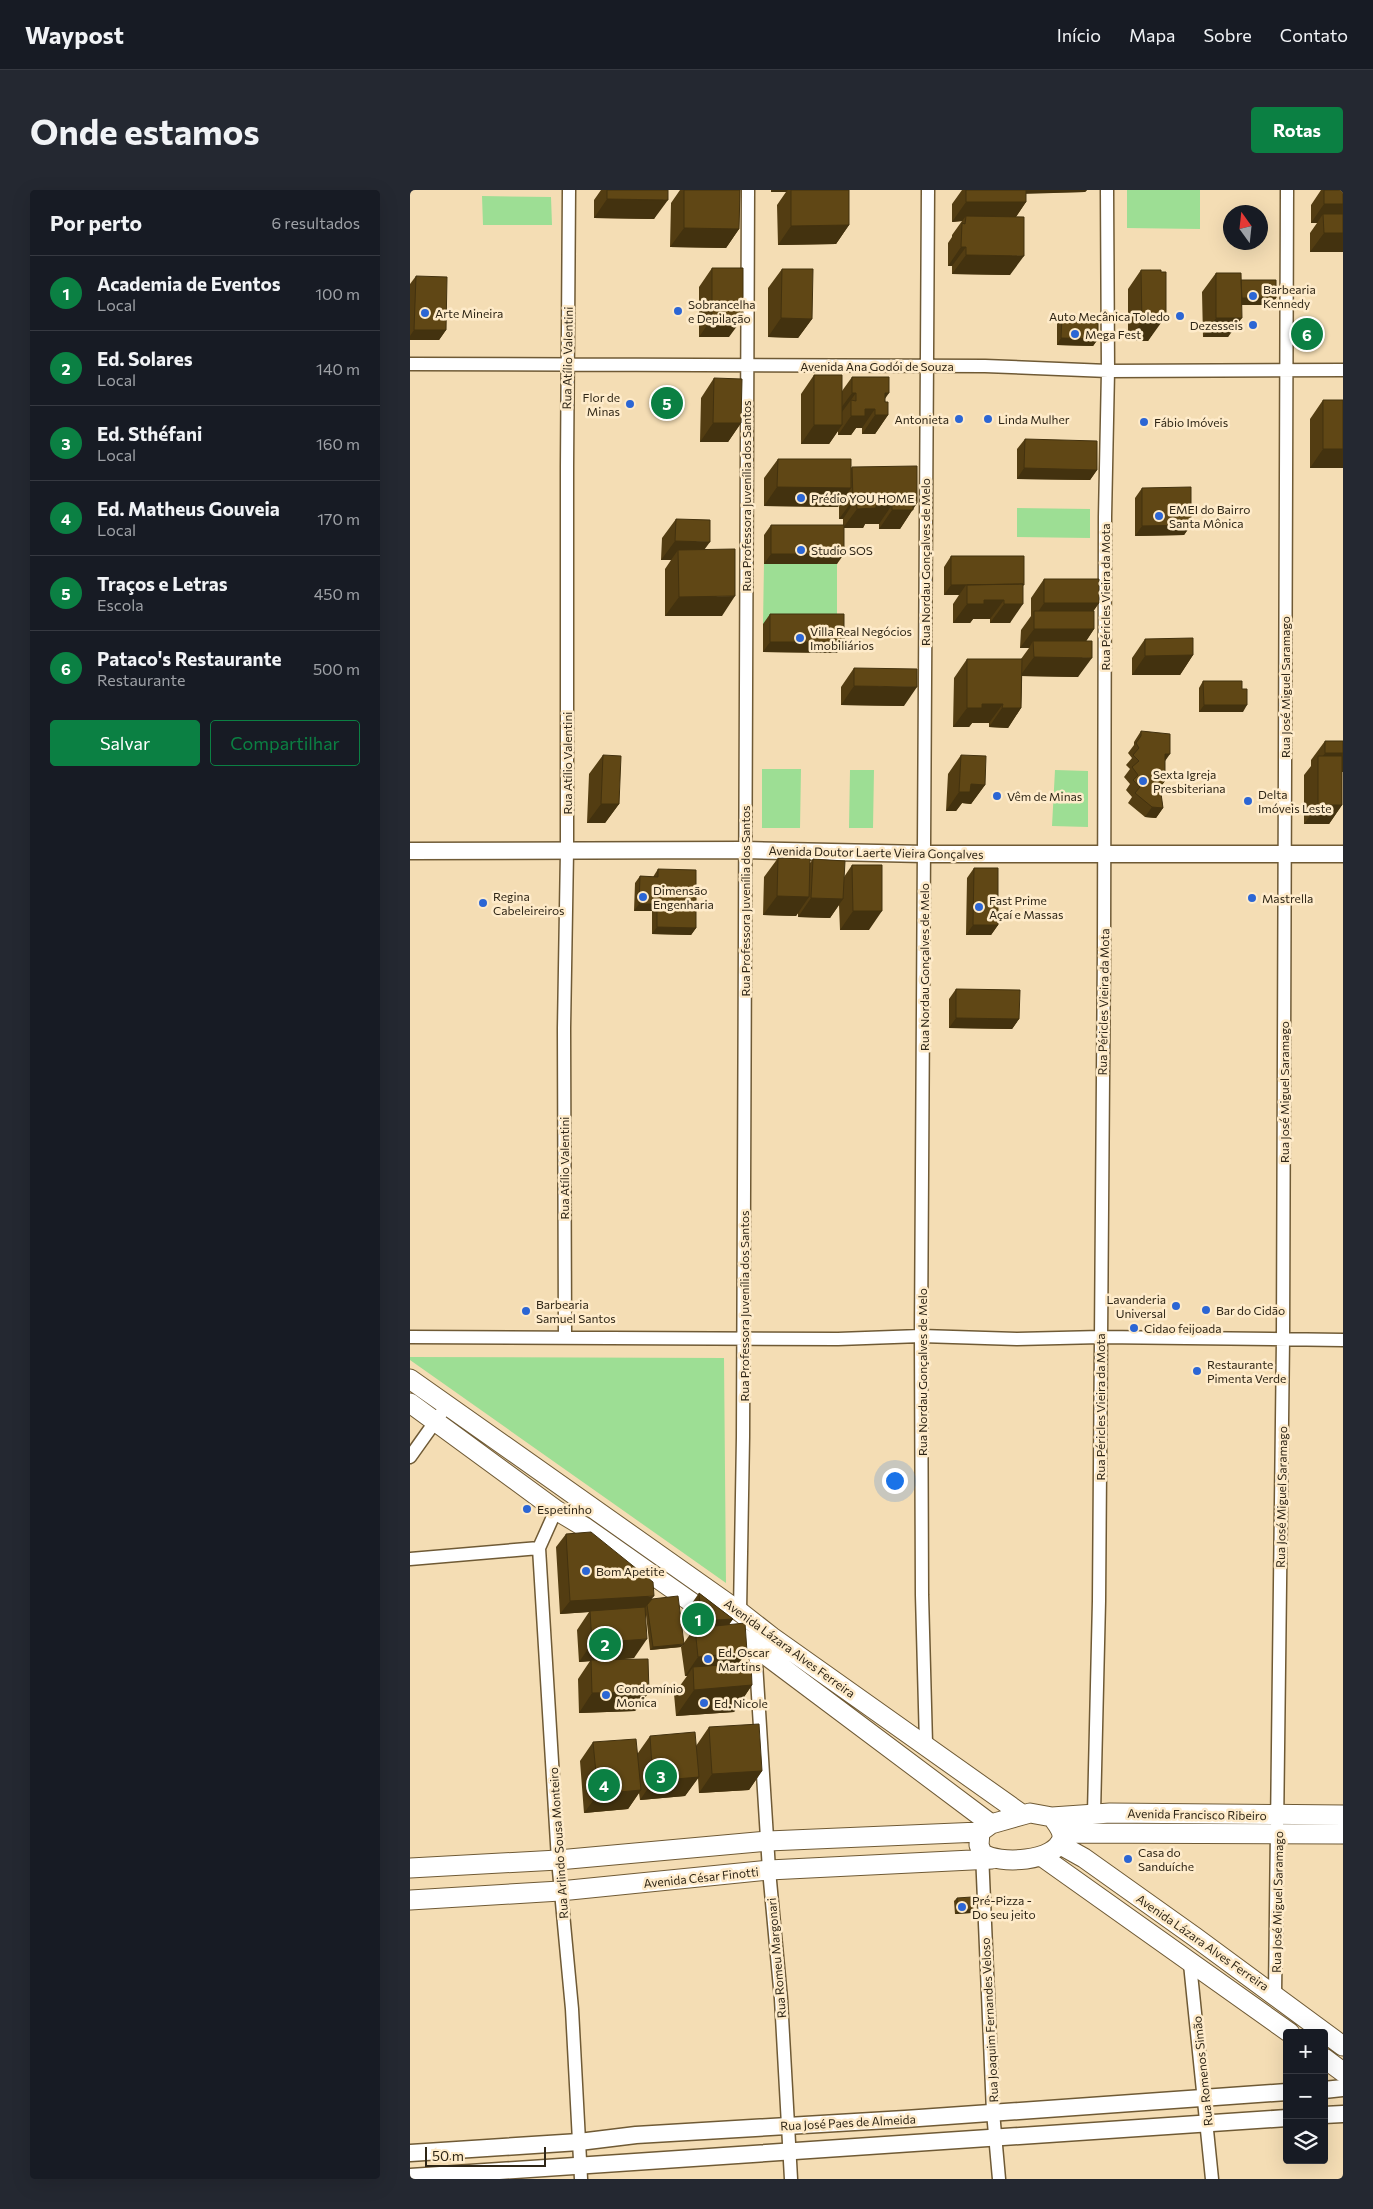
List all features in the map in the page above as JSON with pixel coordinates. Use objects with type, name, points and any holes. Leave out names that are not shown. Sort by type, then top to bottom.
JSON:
[{"type":"main road","name":"Avenida Lázara Alves Ferreira","points":[[410,1379],[740,1612],[772,1637],[926,1744],[966,1776],[1023,1814]]},
{"type":"main road","name":"Avenida Lázara Alves Ferreira","points":[[410,1403],[556,1510],[754,1647],[985,1828]]},
{"type":"main road","points":[[627,1558],[638,1540]]},
{"type":"main road","name":"Avenida Francisco Ribeiro","points":[[1023,1814],[1041,1814],[1052,1817],[1094,1813],[1278,1824],[1343,1834]]},
{"type":"main road","points":[[410,1868],[558,1860],[768,1842],[985,1828],[1023,1814]]},
{"type":"main road","name":"Avenida Francisco Ribeiro","points":[[1060,1839],[1278,1824],[1343,1815]]},
{"type":"main road","points":[[1041,1856],[1060,1839],[1052,1817]]},
{"type":"main road","points":[[985,1828],[979,1845],[985,1857]]},
{"type":"main road","name":"Avenida Lázara Alves Ferreira","points":[[1060,1839],[1275,1994],[1343,2046]]},
{"type":"main road","name":"Avenida Lázara Alves Ferreira","points":[[1041,1856],[1190,1964],[1284,2029]]},
{"type":"main road","name":"Avenida César Finotti","points":[[410,1900],[560,1891],[769,1870],[985,1857],[1006,1861],[1041,1856]]},
{"type":"main road","points":[[1328,2061],[1343,2072]]},
{"type":"street","name":"Rua Atílio Valentini","points":[[565,1336],[564,1019],[567,851],[569,190]]},
{"type":"street","name":"Rua Professora Juvenília dos Santos","points":[[740,1612],[748,190]]},
{"type":"street","name":"Rua Nordau Gonçalves de Melo","points":[[926,1744],[922,1596],[921,1336],[928,190]]},
{"type":"street","name":"Rua Péricles Vieira da Mota","points":[[1094,1813],[1099,1601],[1105,517],[1108,371],[1107,190]]},
{"type":"street","name":"Rua José Miguel Saramago","points":[[1275,1994],[1283,1339],[1287,190]]},
{"type":"street","name":"Avenida Ana Godói de Souza","points":[[410,364],[926,366],[1108,371],[1343,370]]},
{"type":"street","name":"Avenida Doutor Laerte Vieira Gonçalves","points":[[410,851],[745,850],[924,854],[1343,854]]},
{"type":"street","points":[[410,1337],[565,1336],[743,1339],[921,1336],[1017,1339],[1101,1337],[1343,1340]]},
{"type":"street","points":[[410,1457],[447,1406]]},
{"type":"street","name":"Rua Arlindo Sousa Monteiro","points":[[556,1510],[539,1548],[560,1891],[572,2009],[580,2173]]},
{"type":"street","points":[[410,1559],[539,1548]]},
{"type":"street","name":"Rua Romeu Margonari","points":[[754,1647],[769,1870],[781,1998],[791,2179]]},
{"type":"street","name":"Rua Joaquim Fernandes Veloso","points":[[985,1857],[993,2112],[999,2179]]},
{"type":"street","name":"Rua Romenos Simão","points":[[1190,1964],[1212,2179]]},
{"type":"street","points":[[1328,2090],[1343,2088]]},
{"type":"street","name":"Rua José Paes de Almeida","points":[[410,2154],[579,2142],[636,2135],[1283,2092]]},
{"type":"street","points":[[1328,2115],[1343,2114]]},
{"type":"street","name":"Rua José Paes de Almeida","points":[[410,2177],[580,2173],[789,2150],[1283,2118]]},
{"type":"green space","points":[[1127,190],[1200,190],[1200,229],[1127,228]]},
{"type":"green space","points":[[482,196],[551,197],[552,225],[483,225]]},
{"type":"green space","points":[[1017,508],[1090,509],[1090,538],[1017,537]]},
{"type":"green space","points":[[764,564],[837,564],[837,624],[763,624]]},
{"type":"green space","points":[[762,769],[801,769],[800,828],[762,828]]},
{"type":"green space","points":[[850,770],[874,770],[873,828],[849,828]]},
{"type":"green space","points":[[1055,770],[1088,771],[1088,827],[1052,826]]},
{"type":"green space","points":[[410,1357],[724,1358],[726,1583],[410,1360]]},
{"type":"building","points":[[607,190],[668,190],[668,200],[607,199]]},
{"type":"building","points":[[684,190],[740,190],[739,229],[684,228]]},
{"type":"building","points":[[791,190],[849,190],[849,225],[791,226]]},
{"type":"building","points":[[966,190],[1026,190],[1026,202],[966,202]]},
{"type":"building","points":[[1324,190],[1343,190],[1343,204],[1324,204]]},
{"type":"building","points":[[1323,214],[1343,214],[1343,233],[1324,233]]},
{"type":"building","points":[[966,216],[1024,217],[1024,256],[966,255],[966,247],[961,247],[962,223],[965,224]]},
{"type":"building","points":[[712,268],[743,268],[743,318],[712,318]]},
{"type":"building","points":[[782,269],[813,269],[812,319],[781,318]]},
{"type":"building","points":[[1141,270],[1161,270],[1161,272],[1166,272],[1166,316],[1161,317],[1161,322],[1142,322]]},
{"type":"building","points":[[1216,273],[1241,273],[1242,318],[1216,318]]},
{"type":"building","name":"Arte Mineira","points":[[416,276],[447,277],[446,330],[414,330]]},
{"type":"building","points":[[1241,280],[1276,280],[1276,298],[1242,298]]},
{"type":"building","name":"Mega Fest","points":[[1062,316],[1098,317],[1098,339],[1061,338]]},
{"type":"building","points":[[814,375],[842,375],[842,425],[814,425]]},
{"type":"building","points":[[852,377],[889,377],[889,393],[885,393],[885,402],[888,402],[888,415],[875,415],[875,409],[865,409],[865,416],[851,416],[851,400],[856,401],[856,393],[852,393]]},
{"type":"building","points":[[714,378],[742,379],[741,423],[713,423]]},
{"type":"building","points":[[1323,400],[1343,400],[1343,449],[1323,449]]},
{"type":"building","points":[[1025,439],[1097,441],[1097,470],[1024,468]]},
{"type":"building","points":[[778,459],[851,459],[851,488],[777,487]]},
{"type":"building","points":[[917,466],[917,503],[913,503],[913,510],[892,510],[892,505],[876,505],[876,508],[857,509],[856,499],[853,500],[852,467]]},
{"type":"building","name":"EMEI do Bairro Santa Mônica","points":[[1191,487],[1191,525],[1142,526],[1142,488]]},
{"type":"building","points":[[676,519],[710,520],[710,542],[675,541]]},
{"type":"building","points":[[771,525],[844,525],[844,554],[771,554]]},
{"type":"building","points":[[735,549],[735,596],[679,597],[678,550]]},
{"type":"building","points":[[951,556],[1024,556],[1024,585],[951,585]]},
{"type":"building","points":[[1044,579],[1099,579],[1099,603],[1044,603]]},
{"type":"building","points":[[1023,584],[1023,604],[1004,604],[1004,600],[984,600],[984,604],[967,604],[967,585]]},
{"type":"building","points":[[1034,611],[1094,611],[1094,629],[1034,629]]},
{"type":"building","points":[[770,614],[844,614],[844,642],[770,642]]},
{"type":"building","points":[[1193,638],[1193,655],[1145,656],[1145,639]]},
{"type":"building","points":[[1033,641],[1092,641],[1092,658],[1034,657]]},
{"type":"building","points":[[967,659],[1022,659],[1021,708],[1002,708],[1003,704],[982,704],[982,708],[967,708]]},
{"type":"building","points":[[854,668],[917,669],[917,687],[854,686]]},
{"type":"building","points":[[1203,681],[1242,681],[1242,689],[1247,689],[1247,705],[1204,705]]},
{"type":"building","name":"Sexta Igreja Presbiteriana","points":[[1141,731],[1170,734],[1170,754],[1165,754],[1165,781],[1160,786],[1163,808],[1152,807],[1135,793],[1140,787],[1133,780],[1138,775],[1132,767],[1139,761],[1133,755],[1139,748],[1136,743],[1141,736]]},
{"type":"building","points":[[1325,741],[1343,741],[1343,753],[1325,753]]},
{"type":"building","points":[[603,755],[621,756],[619,804],[601,804]]},
{"type":"building","points":[[961,755],[986,756],[985,785],[971,784],[970,792],[959,792]]},
{"type":"building","points":[[1318,756],[1342,756],[1342,805],[1318,805]]},
{"type":"building","points":[[778,858],[810,859],[809,897],[777,896]]},
{"type":"building","points":[[813,859],[845,861],[843,899],[811,898]]},
{"type":"building","points":[[852,865],[882,865],[882,911],[853,911]]},
{"type":"building","points":[[974,868],[998,868],[998,925],[973,925]]},
{"type":"building","points":[[658,869],[696,870],[696,928],[657,927],[657,904],[639,904],[640,876],[658,877]]},
{"type":"building","points":[[956,989],[1020,990],[1019,1019],[956,1018]]},
{"type":"building","name":"Bom Apetite","points":[[591,1532],[653,1582],[654,1596],[570,1601],[566,1534]]},
{"type":"building","points":[[699,1593],[733,1619],[701,1621]]},
{"type":"building","points":[[678,1596],[684,1644],[653,1647],[647,1605],[652,1599]]},
{"type":"building","points":[[645,1607],[647,1639],[592,1643],[590,1611]]},
{"type":"building","points":[[745,1623],[747,1652],[698,1657],[695,1628]]},
{"type":"building","points":[[648,1659],[649,1692],[592,1693],[591,1660]]},
{"type":"building","points":[[751,1663],[752,1685],[694,1690],[693,1667]]},
{"type":"building","points":[[759,1724],[762,1771],[712,1774],[709,1727]]},
{"type":"building","points":[[695,1732],[699,1777],[653,1781],[650,1736]]},
{"type":"building","points":[[636,1739],[641,1790],[598,1794],[593,1742]]},
{"type":"building","points":[[972,1897],[973,1909],[958,1911],[957,1898]]},
{"type":"place","name":"Barbearia Kennedy","points":[[1253,296]]},
{"type":"place","name":"Sobrancelha e Depilação","points":[[678,311]]},
{"type":"place","name":"Arte Mineira","points":[[425,313]]},
{"type":"place","name":"Auto Mecânica Toledo","points":[[1180,316]]},
{"type":"place","name":"Dezesseis","points":[[1253,325]]},
{"type":"place","name":"Mega Fest","points":[[1075,334]]},
{"type":"place","name":"Pataco's Restaurante","points":[[1307,334]]},
{"type":"place","name":"Traços e Letras","points":[[667,403]]},
{"type":"place","name":"Flor de Minas","points":[[630,404]]},
{"type":"place","name":"Antonieta","points":[[959,419]]},
{"type":"place","name":"Linda Mulher","points":[[988,419]]},
{"type":"place","name":"Fábio Imóveis","points":[[1144,422]]},
{"type":"place","name":"Prédio YOU HOME","points":[[801,498]]},
{"type":"place","name":"EMEI do Bairro Santa Mônica","points":[[1159,516]]},
{"type":"place","name":"Studio SOS","points":[[801,550]]},
{"type":"place","name":"Villa Real Negócios Imobiliários","points":[[800,638]]},
{"type":"place","name":"Sexta Igreja Presbiteriana","points":[[1143,781]]},
{"type":"place","name":"Vêm de Minas","points":[[997,796]]},
{"type":"place","name":"Delta Imóveis Leste","points":[[1248,801]]},
{"type":"place","name":"Dimensão Engenharia","points":[[643,897]]},
{"type":"place","name":"Mastrella","points":[[1252,898]]},
{"type":"place","name":"Regina Cabeleireiros","points":[[483,903]]},
{"type":"place","name":"Fast Prime Açaí e Massas","points":[[979,907]]},
{"type":"place","name":"Lavanderia Universal","points":[[1176,1306]]},
{"type":"place","name":"Bar do Cidão","points":[[1206,1310]]},
{"type":"place","name":"Barbearia Samuel Santos","points":[[526,1311]]},
{"type":"place","name":"Cidao feijoada","points":[[1134,1328]]},
{"type":"place","name":"Restaurante Pimenta Verde","points":[[1197,1371]]},
{"type":"place","name":"Espetinho","points":[[527,1509]]},
{"type":"place","name":"Bom Apetite","points":[[586,1571]]},
{"type":"place","name":"Academia de Eventos","points":[[698,1619]]},
{"type":"place","name":"Ed. Solares","points":[[605,1644]]},
{"type":"place","name":"Ed. Oscar Martins","points":[[708,1659]]},
{"type":"place","name":"Condomínio Monica","points":[[606,1695]]},
{"type":"place","name":"Ed. Nicole","points":[[704,1703]]},
{"type":"place","name":"Ed. Sthéfani","points":[[661,1776]]},
{"type":"place","name":"Ed. Matheus Gouveia","points":[[604,1785]]},
{"type":"place","name":"Casa do Sanduíche","points":[[1128,1859]]},
{"type":"place","name":"Pré-Pizza - Do seu jeito","points":[[962,1907]]}]
